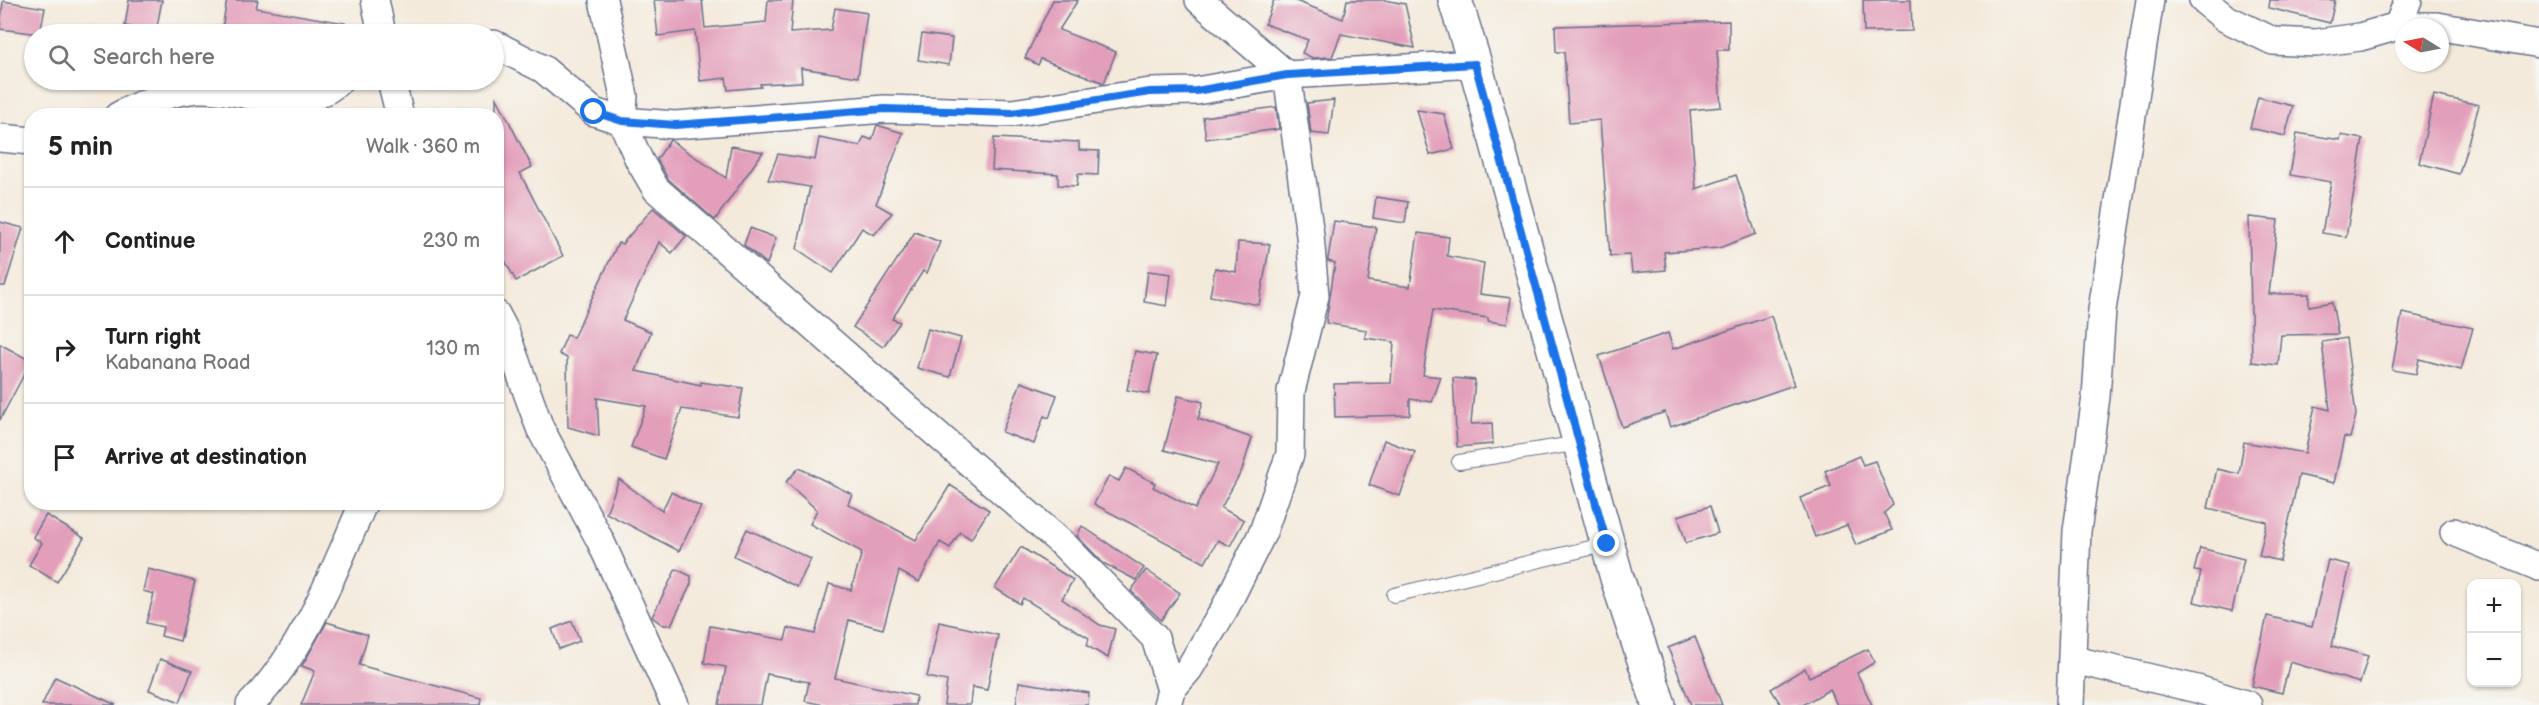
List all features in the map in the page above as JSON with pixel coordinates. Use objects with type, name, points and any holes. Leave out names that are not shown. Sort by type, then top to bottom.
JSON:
[{"type":"street","points":[[375,0],[380,24]]},
{"type":"street","points":[[603,0],[624,96],[622,121],[639,160],[656,189],[1065,546],[1155,638],[1169,697]]},
{"type":"street","points":[[1169,697],[1189,669],[1225,608],[1263,532],[1290,454],[1291,391],[1315,296],[1310,235],[1287,75],[1199,0]]},
{"type":"street","points":[[1455,0],[1475,64],[1607,544],[1659,705]]},
{"type":"street","points":[[2070,705],[2074,660],[2077,531],[2096,396],[2102,310],[2150,0]]},
{"type":"street","points":[[2203,0],[2224,18],[2273,41],[2316,43],[2360,37],[2395,27]]},
{"type":"street","points":[[2401,18],[2408,0]]},
{"type":"street","points":[[2449,28],[2539,44]]},
{"type":"street","points":[[504,49],[543,69],[594,112],[622,121],[675,125],[885,109],[1012,113],[1150,92],[1196,91],[1287,75],[1475,64]]},
{"type":"street","points":[[136,108],[164,96],[193,90]]},
{"type":"street","points":[[206,90],[300,101],[329,90]]},
{"type":"street","points":[[394,90],[398,108]]},
{"type":"street","points":[[0,138],[24,140]]},
{"type":"street","points":[[504,328],[540,428],[600,540],[675,705]]},
{"type":"street","points":[[250,705],[272,682],[302,639],[360,510]]},
{"type":"street","points":[[2454,532],[2539,567]]},
{"type":"street","points":[[2074,660],[2197,689],[2248,705]]},
{"type":"lane","points":[[1459,462],[1580,443]]},
{"type":"lane","points":[[1394,595],[1607,544]]},
{"type":"building","points":[[129,0],[162,0],[158,24],[125,24]]},
{"type":"building","points":[[227,0],[258,0],[256,8],[345,23],[345,24],[223,24]]},
{"type":"building","points":[[654,0],[702,0],[705,28],[766,22],[768,0],[793,0],[790,33],[831,30],[835,8],[867,13],[858,77],[801,68],[802,82],[760,84],[761,87],[728,90],[726,78],[700,81],[695,31],[658,36]]},
{"type":"building","points":[[1053,0],[1078,0],[1059,30],[1116,52],[1104,83],[1041,59],[1038,65],[1025,58]]},
{"type":"building","points":[[1274,0],[1293,0],[1343,19],[1347,0],[1385,0],[1405,4],[1415,48],[1341,34],[1332,57],[1313,58],[1302,53],[1308,40],[1265,24]]},
{"type":"building","points":[[1863,0],[1911,0],[1912,31],[1864,32]]},
{"type":"building","points":[[2270,0],[2335,0],[2330,23],[2269,8]]},
{"type":"building","points":[[3,1],[45,8],[42,24],[24,24],[24,32],[0,29]]},
{"type":"building","points":[[1729,21],[1729,50],[1717,50],[1721,107],[1690,110],[1696,189],[1736,175],[1756,234],[1719,248],[1664,252],[1666,270],[1632,273],[1630,255],[1610,256],[1600,120],[1569,123],[1564,52],[1556,52],[1555,26]]},
{"type":"building","points":[[922,34],[952,38],[949,65],[918,60]]},
{"type":"building","points":[[2434,95],[2479,105],[2459,174],[2419,163]]},
{"type":"building","points":[[496,96],[502,108],[496,108]]},
{"type":"building","points":[[2258,97],[2293,106],[2285,136],[2250,128]]},
{"type":"building","points":[[1334,100],[1329,135],[1311,133],[1307,103]]},
{"type":"building","points":[[1276,107],[1279,129],[1206,139],[1203,117]]},
{"type":"building","points":[[1417,110],[1444,114],[1454,149],[1430,155]]},
{"type":"building","points":[[504,112],[532,167],[520,173],[563,256],[516,281],[504,259]]},
{"type":"building","points":[[877,125],[903,133],[876,204],[892,213],[874,235],[862,228],[833,273],[797,249],[810,187],[768,180],[778,154],[815,160],[819,138],[860,146],[864,137],[872,140]]},
{"type":"building","points":[[2297,133],[2340,140],[2341,135],[2363,139],[2346,237],[2322,233],[2331,182],[2290,175]]},
{"type":"building","points":[[994,138],[1079,142],[1079,150],[1099,151],[1098,175],[1078,174],[1077,186],[1058,185],[1058,174],[992,170]]},
{"type":"building","points":[[670,140],[726,178],[731,146],[763,152],[715,220],[668,179],[657,159]]},
{"type":"building","points":[[1376,197],[1408,202],[1405,223],[1373,218]]},
{"type":"building","points":[[653,208],[686,236],[672,253],[659,242],[623,320],[651,332],[636,371],[701,385],[701,382],[743,388],[738,417],[682,409],[664,459],[631,447],[646,406],[597,398],[599,436],[568,427],[567,358],[559,354],[567,335],[573,338],[618,243],[622,244]]},
{"type":"building","points":[[2249,217],[2278,220],[2269,294],[2309,294],[2309,306],[2332,302],[2338,334],[2281,335],[2278,365],[2252,362]]},
{"type":"building","points":[[1334,221],[1376,227],[1368,281],[1410,287],[1418,233],[1449,237],[1447,256],[1484,263],[1480,294],[1511,298],[1507,324],[1488,321],[1488,318],[1433,310],[1423,375],[1441,377],[1432,402],[1410,399],[1410,415],[1335,417],[1334,384],[1391,383],[1394,342],[1365,338],[1366,330],[1326,323],[1335,263],[1328,261]]},
{"type":"building","points":[[0,222],[23,228],[5,286],[0,286]]},
{"type":"building","points":[[750,228],[776,238],[767,264],[744,245]]},
{"type":"building","points":[[915,232],[940,242],[927,273],[923,271],[892,319],[900,322],[883,347],[853,327]]},
{"type":"building","points":[[1238,242],[1270,244],[1259,305],[1210,296],[1215,268],[1236,272]]},
{"type":"building","points":[[1148,271],[1171,274],[1167,306],[1144,302]]},
{"type":"building","points":[[2402,313],[2473,328],[2461,370],[2419,359],[2416,374],[2392,370]]},
{"type":"building","points":[[1771,316],[1794,385],[1670,427],[1665,412],[1622,427],[1599,356],[1668,333],[1673,349]]},
{"type":"building","points":[[928,329],[961,338],[950,377],[917,368]]},
{"type":"building","points":[[2346,338],[2356,415],[2350,438],[2344,437],[2334,483],[2299,475],[2280,561],[2259,556],[2267,522],[2208,508],[2217,469],[2239,474],[2244,442],[2305,453],[2315,406],[2330,410],[2322,342]]},
{"type":"building","points":[[0,344],[24,357],[24,374],[0,420]]},
{"type":"building","points":[[1135,351],[1157,355],[1149,394],[1127,390]]},
{"type":"building","points":[[1453,378],[1475,380],[1471,424],[1492,423],[1493,444],[1457,447]]},
{"type":"building","points":[[1021,382],[1057,395],[1049,418],[1044,416],[1034,444],[1002,432]]},
{"type":"building","points":[[1178,396],[1203,402],[1198,419],[1252,438],[1242,470],[1221,508],[1244,520],[1230,546],[1218,540],[1205,563],[1094,504],[1109,476],[1119,481],[1126,468],[1155,483],[1153,487],[1195,509],[1218,464],[1164,450]]},
{"type":"building","points":[[1384,440],[1415,452],[1400,496],[1369,485]]},
{"type":"building","points":[[1859,456],[1863,465],[1875,461],[1893,505],[1884,513],[1892,530],[1856,545],[1847,525],[1815,537],[1800,498],[1831,486],[1825,471]]},
{"type":"building","points":[[799,468],[852,494],[848,504],[916,540],[950,485],[989,510],[971,539],[960,532],[950,548],[940,542],[919,582],[899,571],[883,629],[849,620],[835,678],[916,696],[915,705],[824,705],[805,701],[809,682],[767,674],[761,705],[719,705],[726,667],[704,663],[710,626],[785,640],[788,628],[815,634],[829,584],[851,590],[862,552],[810,524],[817,510],[786,482]]},
{"type":"building","points":[[619,479],[662,511],[671,492],[701,507],[679,551],[606,513]]},
{"type":"building","points":[[1710,506],[1718,533],[1686,543],[1678,516]]},
{"type":"building","points":[[46,515],[84,538],[57,582],[29,565],[42,543],[33,537]]},
{"type":"building","points":[[1082,526],[1144,568],[1136,580],[1103,563],[1077,536]]},
{"type":"building","points":[[747,529],[811,559],[797,587],[734,556]]},
{"type":"building","points":[[1021,547],[1073,580],[1062,599],[1100,625],[1115,629],[1108,658],[1087,646],[1089,638],[1023,598],[1020,604],[995,588]]},
{"type":"building","points":[[2200,548],[2244,559],[2232,611],[2194,602],[2201,572],[2194,571]]},
{"type":"building","points":[[2328,560],[2350,565],[2332,646],[2368,656],[2360,683],[2290,662],[2282,693],[2252,686],[2267,616],[2312,627]]},
{"type":"building","points":[[148,569],[195,581],[180,641],[161,636],[163,627],[146,623],[154,594],[143,591]]},
{"type":"building","points":[[676,569],[691,576],[691,584],[671,625],[663,625],[652,617]]},
{"type":"building","points":[[1146,570],[1180,593],[1161,620],[1131,591]]},
{"type":"building","points":[[572,621],[580,641],[559,649],[552,629]]},
{"type":"building","points":[[327,622],[368,635],[359,665],[481,698],[480,705],[301,705],[315,671],[302,666]]},
{"type":"building","points":[[939,622],[998,635],[987,690],[972,687],[970,705],[944,705],[947,681],[927,677]]},
{"type":"building","points":[[1695,637],[1722,705],[1691,705],[1668,648]]},
{"type":"building","points":[[1868,649],[1875,662],[1857,673],[1872,705],[1837,705],[1830,689],[1803,705],[1781,705],[1771,689],[1805,668],[1809,677]]},
{"type":"building","points":[[160,659],[192,671],[180,702],[149,690]]},
{"type":"building","points":[[55,677],[116,705],[42,705]]},
{"type":"building","points":[[1019,682],[1089,693],[1088,705],[1016,705]]},
{"type":"route","points":[[594,112],[622,121],[675,125],[885,109],[1012,113],[1150,92],[1196,91],[1287,75],[1475,64],[1607,544]]}]
